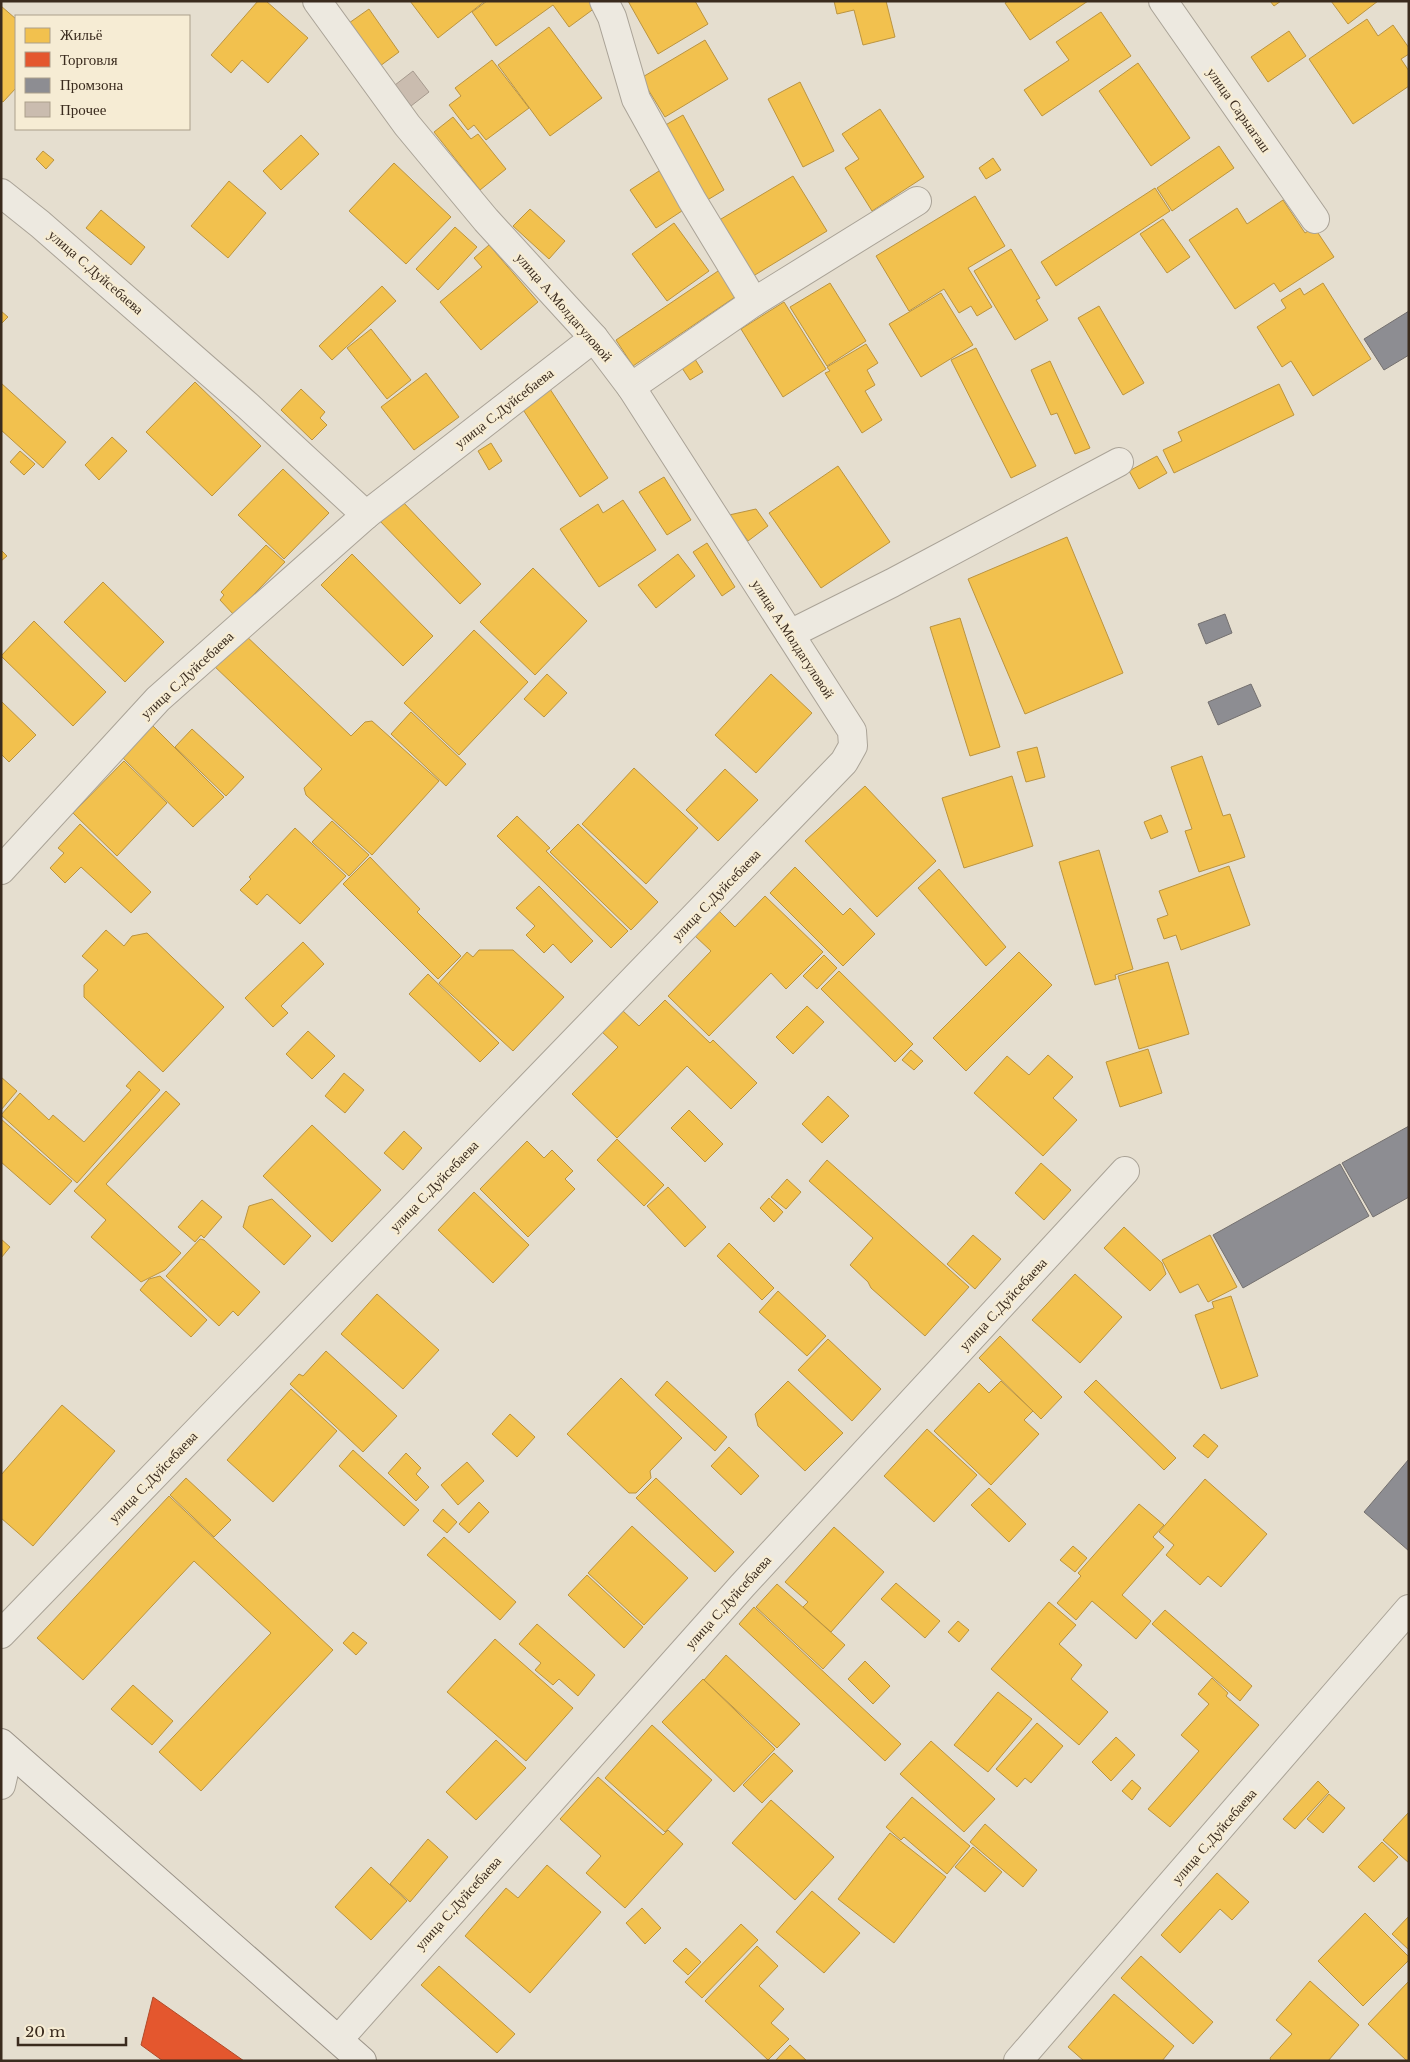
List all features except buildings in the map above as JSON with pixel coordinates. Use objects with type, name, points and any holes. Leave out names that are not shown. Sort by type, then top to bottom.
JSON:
[{"type":"street","name":"улица А.Молдагуловой","points":[[317,1],[407,125],[486,220],[594,338],[631,387],[852,731]]},
{"type":"street","points":[[604,1],[612,17],[636,99],[692,200],[754,302]]},
{"type":"street","name":"улица Сарыагаш","points":[[1163,1],[1315,219]]},
{"type":"street","name":"улица С.Дуйсебаева","points":[[1,193],[40,224],[248,406],[366,516]]},
{"type":"street","points":[[631,387],[754,302],[917,200]]},
{"type":"street","name":"улица С.Дуйсебаева","points":[[1,870],[158,699],[366,516],[594,338]]},
{"type":"street","points":[[790,634],[892,583],[1119,462]]},
{"type":"street","name":"улица С.Дуйсебаева","points":[[1,1634],[844,762],[853,746],[852,731]]},
{"type":"street","name":"улица С.Дуйсебаева","points":[[339,2039],[742,1586],[1124,1170]]},
{"type":"street","name":"улица С.Дуйсебаева","points":[[1018,2061],[1409,1609]]},
{"type":"street","points":[[5,1747],[339,2039],[360,2060]]},
{"type":"street","points":[[1,1785],[5,1747]]}]
